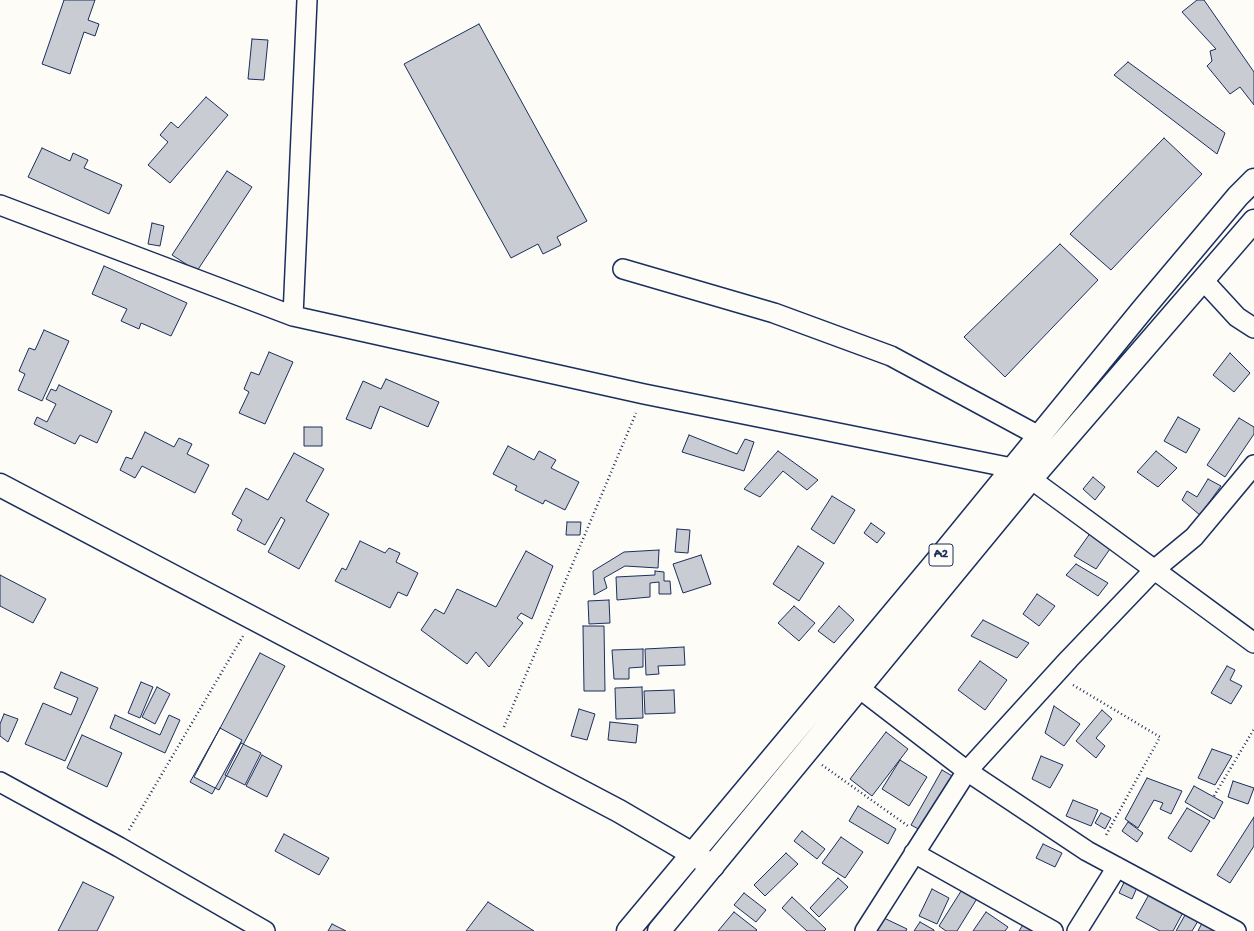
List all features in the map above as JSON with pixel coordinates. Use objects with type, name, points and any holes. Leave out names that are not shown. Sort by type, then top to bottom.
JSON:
[{"type":"main road","name":"A2","points":[[660,931],[859,688],[1022,474],[1039,436],[1238,196],[1254,180]]},
{"type":"main road","name":"A2","points":[[628,931],[1022,474],[1203,280],[1254,221]]},
{"type":"main road","points":[[0,486],[619,811],[713,866]]},
{"type":"street","points":[[293,316],[307,0]]},
{"type":"street","points":[[0,205],[293,316],[644,394],[1022,474],[1254,643]]},
{"type":"street","points":[[623,269],[774,313],[891,356],[1039,436]]},
{"type":"street","points":[[1203,280],[1237,317],[1254,328]]},
{"type":"street","points":[[865,931],[967,771],[1055,674],[1154,570],[1194,537],[1254,465]]},
{"type":"street","points":[[859,688],[967,771],[1095,855],[1236,931]]},
{"type":"street","points":[[0,782],[119,847],[265,931]]},
{"type":"street","points":[[919,846],[1053,931]]},
{"type":"street","points":[[1077,931],[1117,867]]},
{"type":"path","points":[[495,746],[644,394]]},
{"type":"path","points":[[119,847],[253,619]]},
{"type":"path","points":[[1055,674],[1160,737],[1095,855]]},
{"type":"path","points":[[1214,796],[1254,729]]},
{"type":"path","points":[[806,753],[919,846]]},
{"type":"building","points":[[64,0],[95,0],[88,20],[99,24],[95,36],[84,32],[70,74],[42,64]]},
{"type":"building","points":[[1197,0],[1204,0],[1254,72],[1254,105],[1240,87],[1230,94],[1207,66],[1212,61],[1210,51],[1216,49],[1182,12]]},
{"type":"building","points":[[479,24],[587,221],[557,237],[561,245],[543,254],[538,244],[511,258],[404,64]]},
{"type":"building","points":[[252,39],[268,40],[264,80],[248,79]]},
{"type":"building","points":[[1128,62],[1225,133],[1217,154],[1114,75]]},
{"type":"building","points":[[206,97],[228,115],[170,183],[148,165],[168,142],[160,135],[171,122],[178,128]]},
{"type":"building","points":[[1164,138],[1202,174],[1111,270],[1070,234]]},
{"type":"building","points":[[42,148],[70,161],[73,153],[88,160],[84,168],[122,185],[109,214],[28,177]]},
{"type":"building","points":[[227,171],[252,187],[197,271],[172,255]]},
{"type":"building","points":[[152,223],[164,226],[160,246],[148,244]]},
{"type":"building","points":[[1060,244],[1098,280],[1005,377],[964,337]]},
{"type":"building","points":[[104,266],[187,303],[171,336],[141,323],[139,329],[121,321],[127,309],[92,294]]},
{"type":"building","points":[[44,330],[69,341],[42,401],[18,390],[25,374],[19,371],[29,348],[35,350]]},
{"type":"building","points":[[269,352],[293,362],[265,424],[239,413],[249,392],[244,389],[251,372],[259,375]]},
{"type":"building","points":[[1230,353],[1250,373],[1234,392],[1213,375]]},
{"type":"building","points":[[386,379],[439,402],[428,427],[380,406],[371,429],[346,419],[363,381],[381,389]]},
{"type":"building","points":[[59,385],[112,411],[97,443],[80,435],[75,444],[34,424],[37,417],[47,422],[56,404],[46,399],[51,389],[56,391]]},
{"type":"building","points":[[1178,417],[1200,429],[1186,453],[1164,441]]},
{"type":"building","points":[[1239,418],[1254,427],[1254,434],[1225,477],[1207,465]]},
{"type":"building","points":[[304,427],[322,427],[322,446],[304,446]]},
{"type":"building","points":[[145,432],[174,447],[179,438],[192,444],[187,454],[209,465],[195,493],[142,466],[135,478],[120,470],[126,457],[132,459]]},
{"type":"building","points":[[689,435],[737,454],[745,439],[754,442],[744,471],[682,452]]},
{"type":"building","points":[[508,446],[534,460],[539,451],[556,460],[551,468],[579,482],[565,510],[545,500],[543,504],[515,490],[517,486],[493,474]]},
{"type":"building","points":[[778,451],[818,480],[807,490],[783,471],[760,497],[744,489]]},
{"type":"building","points":[[1156,451],[1177,468],[1158,487],[1137,472]]},
{"type":"building","points":[[294,453],[324,469],[306,501],[329,514],[299,569],[268,552],[285,520],[281,517],[265,545],[237,530],[242,520],[232,514],[246,488],[268,500]]},
{"type":"building","points":[[1093,477],[1105,487],[1095,500],[1083,489]]},
{"type":"building","points":[[1208,479],[1221,486],[1200,515],[1182,500],[1187,491],[1197,497]]},
{"type":"building","points":[[832,496],[855,510],[834,544],[811,529]]},
{"type":"building","points":[[567,522],[581,522],[580,535],[566,535]]},
{"type":"building","points":[[871,523],[885,533],[877,543],[864,533]]},
{"type":"building","points":[[677,529],[690,530],[688,553],[675,552]]},
{"type":"building","points":[[1091,532],[1112,546],[1096,569],[1074,556]]},
{"type":"building","points":[[360,541],[385,553],[389,548],[400,553],[396,562],[418,573],[407,596],[398,592],[390,608],[335,581],[342,568],[346,570]]},
{"type":"building","points":[[798,546],[824,563],[799,601],[773,584]]},
{"type":"building","points":[[659,550],[658,568],[625,566],[604,578],[607,588],[594,595],[593,571],[624,552]]},
{"type":"building","points":[[526,551],[553,566],[532,619],[521,613],[517,618],[523,623],[489,667],[476,652],[467,664],[421,630],[435,609],[444,614],[457,589],[496,607]]},
{"type":"building","points":[[701,555],[711,584],[683,593],[673,564]]},
{"type":"building","points":[[1076,564],[1108,583],[1098,596],[1066,575]]},
{"type":"building","points":[[655,571],[664,572],[664,581],[670,581],[671,594],[659,594],[659,582],[650,583],[650,597],[617,600],[616,577],[655,575]]},
{"type":"building","points":[[0,575],[46,599],[33,623],[0,606]]},
{"type":"building","points":[[1037,594],[1055,606],[1039,626],[1023,614]]},
{"type":"building","points":[[609,600],[610,623],[589,624],[588,601]]},
{"type":"building","points":[[794,606],[815,623],[799,641],[778,623]]},
{"type":"building","points":[[839,606],[854,620],[834,643],[818,631]]},
{"type":"building","points":[[983,620],[1029,643],[1017,658],[971,636]]},
{"type":"building","points":[[583,626],[604,626],[605,691],[584,691]]},
{"type":"building","points":[[684,647],[685,665],[658,666],[659,674],[646,675],[645,649]]},
{"type":"building","points":[[643,649],[643,667],[629,668],[629,679],[614,679],[612,650]]},
{"type":"building","points":[[260,653],[285,666],[219,790],[194,777]]},
{"type":"building","points":[[980,661],[1007,680],[985,710],[958,690]]},
{"type":"building","points":[[1227,666],[1235,670],[1230,680],[1242,686],[1231,704],[1211,693]]},
{"type":"building","points":[[61,672],[98,688],[65,761],[25,744],[43,703],[71,715],[78,698],[54,688]]},
{"type":"building","points":[[141,682],[153,687],[140,718],[128,713]]},
{"type":"building","points":[[157,687],[170,694],[155,724],[142,717]]},
{"type":"building","points":[[642,687],[643,718],[616,719],[615,688]]},
{"type":"building","points":[[674,690],[675,713],[645,714],[644,691]]},
{"type":"building","points":[[1054,706],[1080,724],[1064,746],[1045,733]]},
{"type":"building","points":[[579,709],[595,714],[587,740],[571,736]]},
{"type":"building","points":[[1102,710],[1112,719],[1096,738],[1105,746],[1096,758],[1076,741]]},
{"type":"building","points":[[4,714],[18,719],[8,742],[0,736],[0,724]]},
{"type":"building","points":[[115,715],[160,735],[169,715],[180,720],[165,753],[110,728]]},
{"type":"building","points":[[610,722],[638,725],[636,743],[608,740]]},
{"type":"building","points":[[220,728],[242,740],[212,794],[190,782]]},
{"type":"building","points":[[886,732],[908,749],[872,796],[850,779]]},
{"type":"building","points":[[82,735],[122,753],[107,787],[67,768]]},
{"type":"building","points":[[241,743],[261,753],[245,785],[225,775]]},
{"type":"building","points":[[1212,749],[1232,756],[1215,785],[1198,778]]},
{"type":"building","points":[[262,755],[282,766],[267,797],[246,786]]},
{"type":"building","points":[[1041,756],[1063,765],[1050,788],[1032,779]]},
{"type":"building","points":[[900,760],[927,777],[909,806],[882,789]]},
{"type":"building","points":[[942,770],[954,777],[924,832],[911,825]]},
{"type":"building","points":[[1147,778],[1182,791],[1171,814],[1160,809],[1163,803],[1154,800],[1138,828],[1125,819]]},
{"type":"building","points":[[1233,781],[1254,788],[1248,804],[1228,797]]},
{"type":"building","points":[[1194,786],[1223,802],[1214,819],[1185,802]]},
{"type":"building","points":[[1073,800],[1098,810],[1091,826],[1066,816]]},
{"type":"building","points":[[858,806],[896,829],[888,844],[849,821]]},
{"type":"building","points":[[1187,808],[1210,821],[1191,852],[1168,838]]},
{"type":"building","points":[[1101,813],[1111,818],[1105,829],[1095,823]]},
{"type":"building","points":[[1254,817],[1254,846],[1230,883],[1217,875]]},
{"type":"building","points":[[1128,822],[1143,833],[1137,842],[1122,831]]},
{"type":"building","points":[[802,831],[825,849],[817,859],[794,841]]},
{"type":"building","points":[[284,834],[329,858],[319,875],[275,851]]},
{"type":"building","points":[[841,837],[863,852],[845,878],[822,863]]},
{"type":"building","points":[[1043,844],[1062,853],[1055,867],[1036,858]]},
{"type":"building","points":[[786,853],[798,864],[765,896],[754,885]]},
{"type":"building","points":[[838,878],[848,887],[819,917],[810,908]]},
{"type":"building","points":[[1126,878],[1139,883],[1132,899],[1119,893]]},
{"type":"building","points":[[83,882],[114,897],[97,931],[58,931]]},
{"type":"building","points":[[963,888],[978,897],[957,931],[946,931],[939,926]]},
{"type":"building","points":[[932,889],[949,898],[937,924],[919,916]]},
{"type":"building","points":[[1152,889],[1186,907],[1173,931],[1160,931],[1136,918]]},
{"type":"building","points":[[744,893],[766,910],[756,922],[734,905]]},
{"type":"building","points":[[792,897],[826,929],[824,931],[807,931],[782,908]]},
{"type":"building","points":[[488,902],[534,931],[466,931]]},
{"type":"building","points":[[1189,908],[1205,917],[1201,923],[1198,921],[1192,931],[1176,931]]},
{"type":"building","points":[[734,912],[757,930],[718,931]]},
{"type":"building","points":[[986,912],[1008,927],[1005,931],[973,931]]},
{"type":"building","points":[[884,918],[907,929],[906,931],[877,931]]},
{"type":"building","points":[[1026,920],[1041,931],[1019,931]]},
{"type":"building","points":[[920,922],[934,930],[934,931],[914,931]]},
{"type":"building","points":[[1202,923],[1218,931],[1198,931]]},
{"type":"building","points":[[332,924],[346,931],[328,931]]}]
